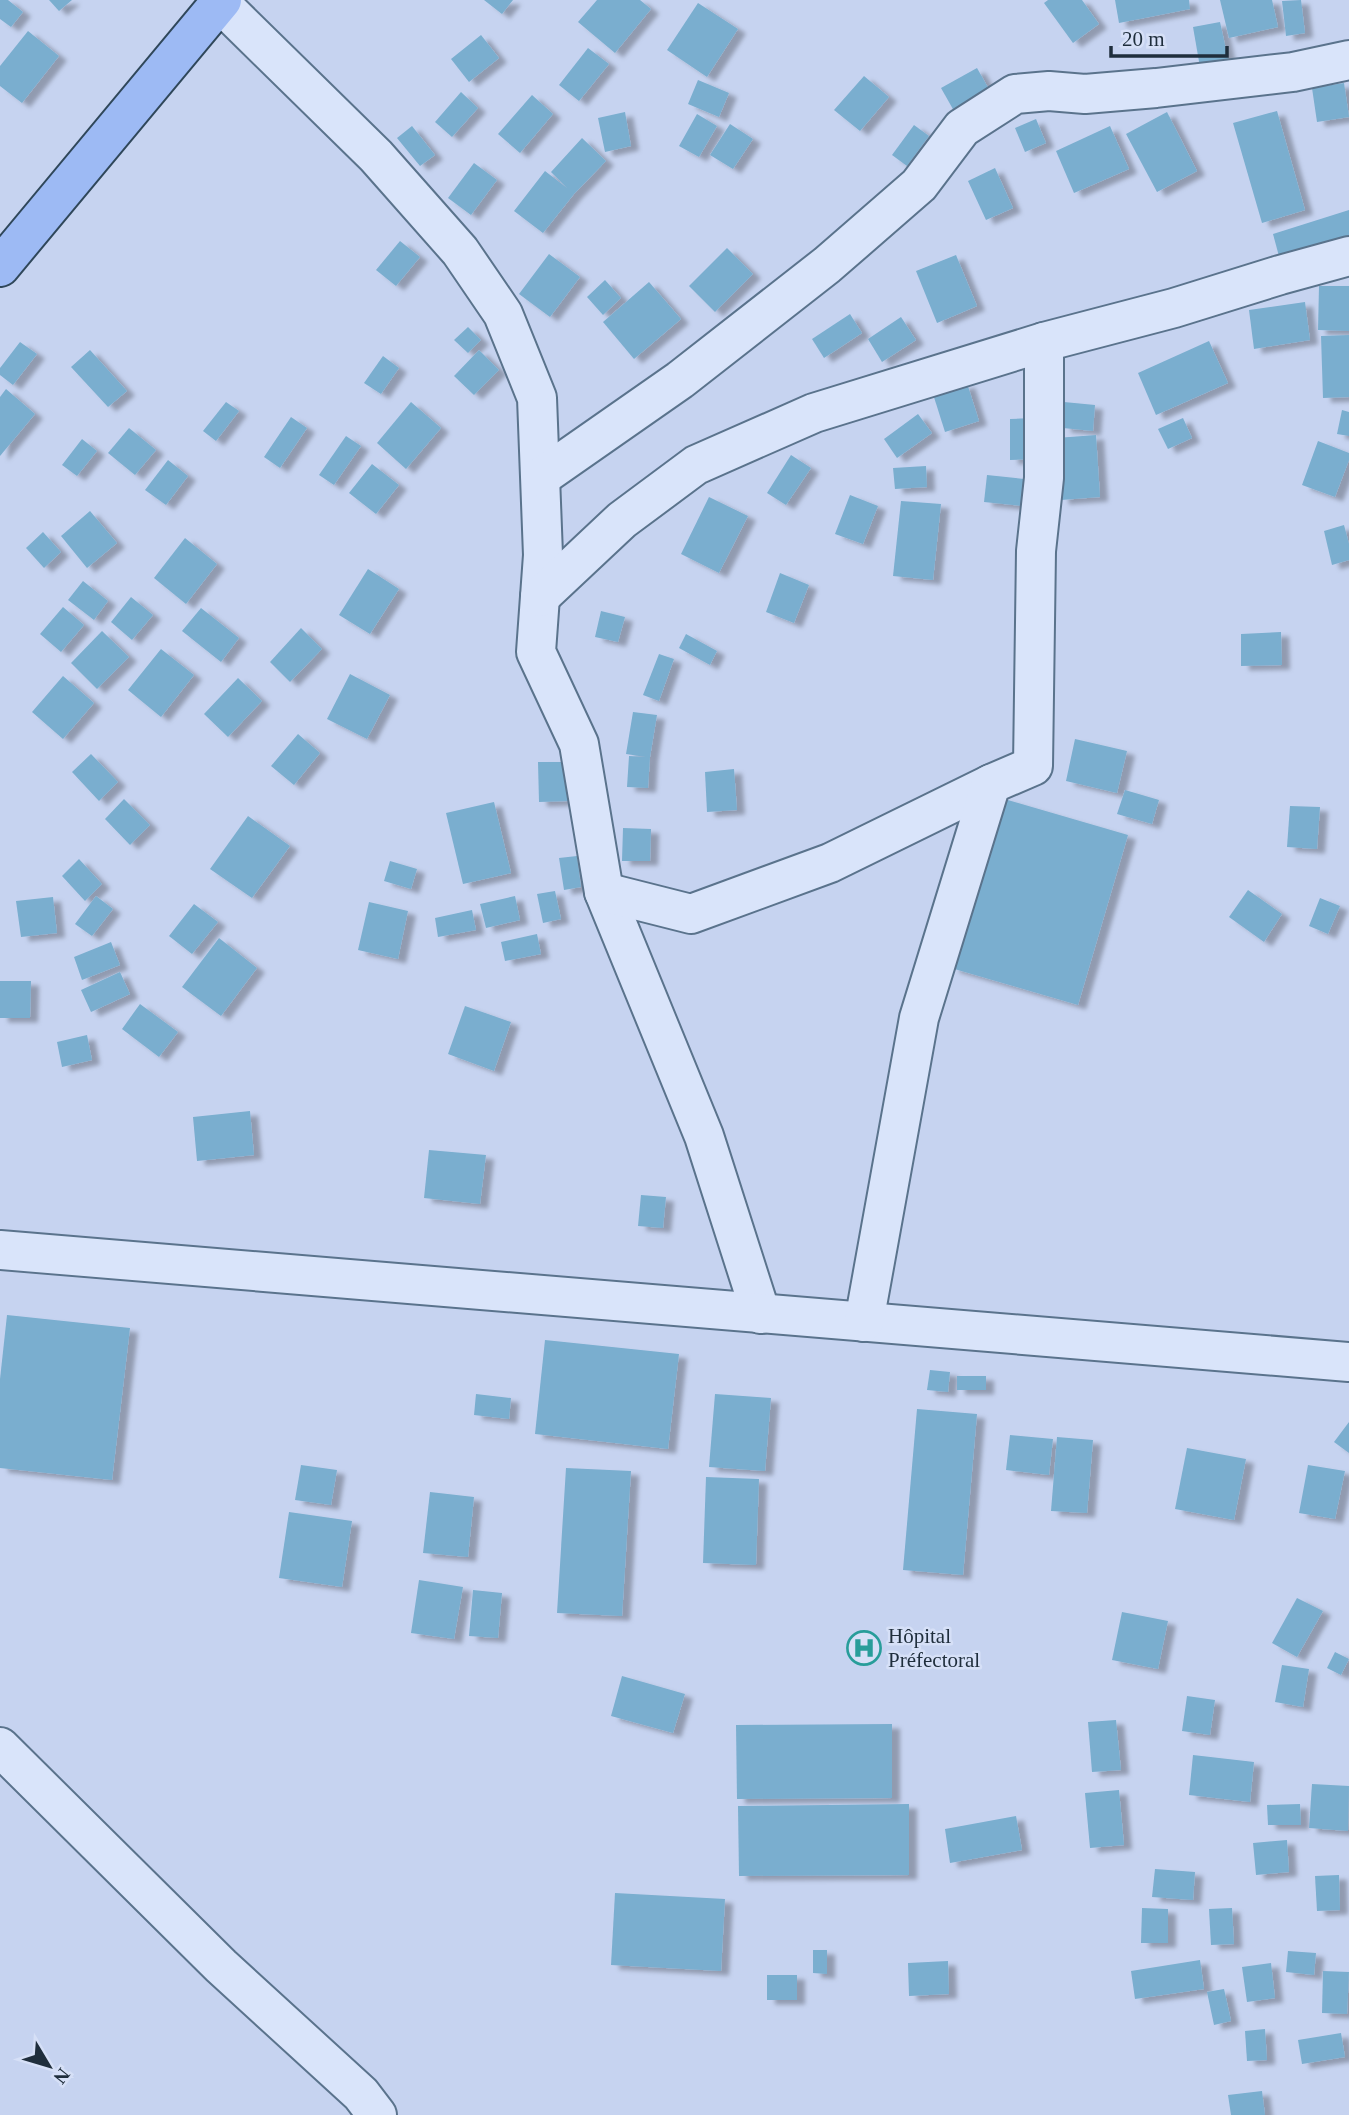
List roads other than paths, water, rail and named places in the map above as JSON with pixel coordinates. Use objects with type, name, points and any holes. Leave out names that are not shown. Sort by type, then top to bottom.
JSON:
[{"type":"main road","points":[[0,267],[220,1]]},
{"type":"street","points":[[220,1],[376,156],[460,251],[503,314],[537,398],[543,555],[536,652],[579,744],[604,892],[704,1136],[761,1314]]},
{"type":"street","points":[[541,477],[680,380],[827,265],[919,185],[962,128],[1015,94],[1049,91],[1085,94],[1170,86],[1293,72],[1349,60]]},
{"type":"street","points":[[540,597],[622,520],[696,465],[814,413],[1044,342],[1174,308],[1349,256]]},
{"type":"street","points":[[604,892],[691,914],[830,863],[1033,766],[1037,551],[1044,478],[1044,342]]},
{"type":"street","points":[[864,1322],[919,1018],[991,784]]},
{"type":"street","points":[[0,1250],[1349,1362]]},
{"type":"street","points":[[0,1747],[221,1966],[361,2094],[377,2115]]},
{"type":"place","name":"Hôpital Préfectoral","points":[[864,1648]]}]
